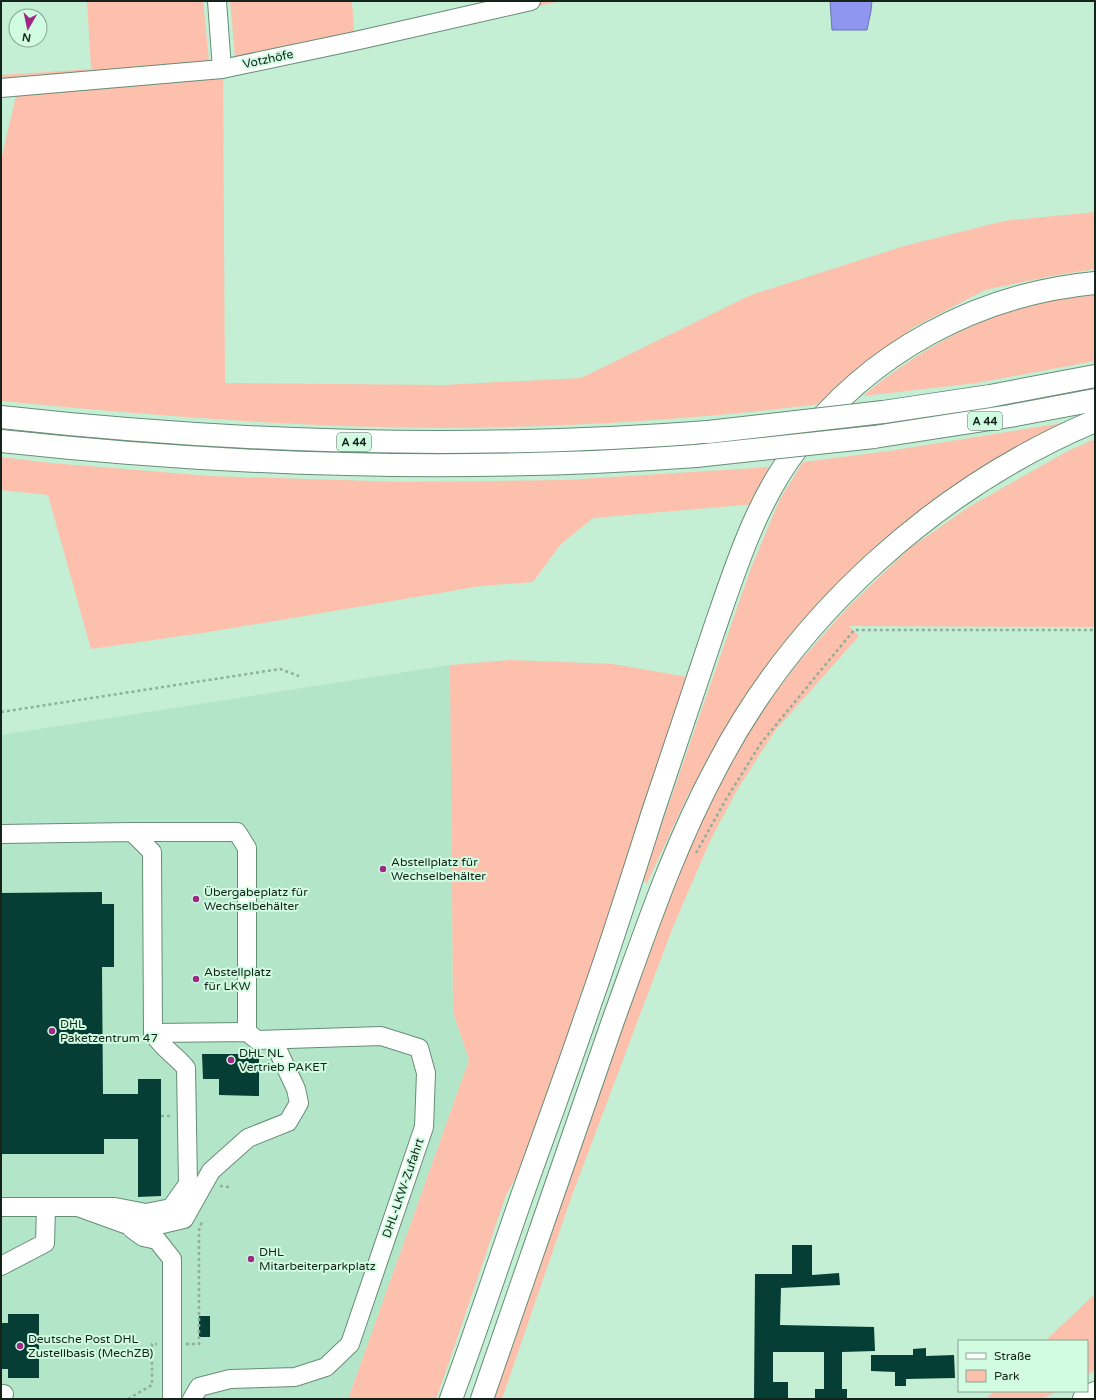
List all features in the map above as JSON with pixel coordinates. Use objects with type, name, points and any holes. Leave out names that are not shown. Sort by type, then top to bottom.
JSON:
[{"type":"main road","points":[[451,1394],[592,1000],[679,733],[727,593],[755,521],[779,476],[800,444],[836,403],[870,373],[910,344],[950,322],[994,304],[1041,291],[1095,283]]},
{"type":"main road","name":"A 44","points":[[1,418],[185,434],[342,442],[521,442],[708,432],[883,412],[990,396],[1095,376]]},
{"type":"main road","name":"A 44","points":[[1,441],[165,456],[354,466],[519,465],[696,456],[874,437],[1010,416],[1095,400]]},
{"type":"main road","points":[[482,1399],[660,891],[697,804],[746,713],[776,669],[801,639],[849,587],[887,553],[931,518],[980,483],[1041,447],[1095,421]]},
{"type":"main road","points":[[1084,1399],[1095,1393]]},
{"type":"street","points":[[217,1],[222,69]]},
{"type":"street","name":"Votzhöfe","points":[[1,88],[222,69],[355,41],[531,1]]},
{"type":"street","points":[[1,1208],[115,1207],[146,1213],[171,1208],[188,1184],[186,1068],[175,1055],[161,1046],[153,1033],[152,852],[132,832]]},
{"type":"street","points":[[1,834],[237,832],[247,848],[247,1032]]},
{"type":"street","points":[[78,1207],[125,1224],[154,1226],[184,1219],[211,1171],[248,1138],[288,1122],[299,1103],[296,1089],[273,1040],[257,1040],[247,1032],[153,1033]]},
{"type":"street","name":"DHL-LKW-Zufahrt","points":[[192,1399],[199,1388],[230,1379],[295,1378],[326,1367],[350,1344],[424,1127],[426,1073],[419,1048],[381,1036],[273,1040]]},
{"type":"street","points":[[1,1266],[46,1243],[46,1207]]},
{"type":"street","points":[[125,1224],[143,1237],[157,1240],[172,1259],[172,1399]]},
{"type":"path","points":[[696,855],[725,800],[761,743],[854,630],[1095,630]]},
{"type":"path","points":[[1,712],[280,670],[299,676]]},
{"type":"shaded area","name":"DHL Paketzentrum 47","points":[[450,665],[453,1012],[469,1060],[348,1399],[1,1399],[1,735]]},
{"type":"green space","points":[[87,1],[203,1],[209,60],[190,68],[1,84],[1,75],[91,69]]},
{"type":"green space","points":[[230,1],[352,1],[354,32],[486,1],[513,1],[243,61],[235,56]]},
{"type":"green space","points":[[545,1],[561,1],[223,78],[225,383],[443,385],[581,378],[751,295],[904,246],[1004,221],[1095,212],[1095,269],[1051,276],[985,290],[914,327],[852,375],[828,403],[781,409],[686,418],[590,424],[446,428],[335,426],[224,420],[1,401],[1,160],[16,96],[278,63]]},
{"type":"green space","points":[[1095,296],[1095,361],[977,383],[863,396],[914,358],[971,326],[1001,314],[1032,305],[1063,298]]},
{"type":"green space","points":[[1082,420],[944,501],[726,731],[687,797],[647,883],[642,881],[751,568],[780,499],[803,462],[889,451]]},
{"type":"green space","points":[[1095,439],[1095,627],[849,626],[859,636],[775,731],[737,790],[710,841],[673,927],[571,1198],[502,1399],[490,1399],[681,851],[756,719],[798,663],[850,605],[910,548],[969,507],[1066,452]]},
{"type":"green space","points":[[1,457],[51,463],[210,476],[403,482],[565,480],[770,467],[756,504],[593,518],[561,544],[533,582],[481,586],[209,632],[91,649],[48,495],[1,490]]},
{"type":"green space","points":[[511,660],[613,664],[693,678],[524,1163],[506,1195],[437,1397],[436,1399],[348,1399],[469,1060],[453,1012],[450,665]]},
{"type":"green space","points":[[1095,1294],[1095,1370],[1088,1374],[1088,1340],[1046,1340]]},
{"type":"green space","points":[[993,1392],[1056,1392],[1042,1399],[986,1399]]},
{"type":"water","points":[[830,1],[872,1],[867,30],[832,30]]},
{"type":"building","name":"DHL Paketzentrum 47","points":[[102,892],[102,904],[114,904],[114,967],[102,967],[103,1094],[138,1094],[138,1079],[161,1079],[161,1196],[138,1197],[138,1139],[104,1139],[104,1154],[1,1154],[1,893]]},
{"type":"building","name":"DHL NL Vertrieb PAKET","points":[[202,1054],[259,1054],[259,1096],[219,1095],[219,1079],[203,1079]]},
{"type":"building","points":[[792,1245],[812,1245],[812,1275],[839,1273],[840,1285],[781,1288],[780,1325],[874,1327],[875,1351],[842,1352],[842,1389],[847,1389],[847,1399],[815,1399],[815,1389],[824,1389],[824,1352],[773,1352],[773,1382],[788,1382],[788,1398],[754,1398],[755,1274],[792,1274]]},
{"type":"building","name":"Deutsche Post DHL Zustellbasis (MechZB)","points":[[8,1314],[39,1314],[39,1378],[8,1378],[8,1369],[1,1369],[1,1323],[8,1323]]},
{"type":"building","points":[[199,1316],[210,1316],[210,1337],[199,1337]]},
{"type":"building","points":[[926,1348],[926,1356],[954,1355],[955,1378],[906,1379],[906,1386],[895,1386],[895,1372],[871,1371],[871,1355],[913,1355],[913,1349]]},
{"type":"place","name":"Abstellplatz für Wechselbehälter","points":[[383,869]]},
{"type":"place","name":"Übergabeplatz für Wechselbehälter","points":[[196,899]]},
{"type":"place","name":"Abstellplatz für LKW","points":[[196,979]]},
{"type":"place","name":"DHL Paketzentrum 47","points":[[52,1031]]},
{"type":"place","name":"DHL NL Vertrieb PAKET","points":[[231,1060]]},
{"type":"place","name":"DHL Mitarbeiterparkplatz","points":[[251,1259]]},
{"type":"place","name":"Deutsche Post DHL Zustellbasis (MechZB)","points":[[20,1346]]}]
